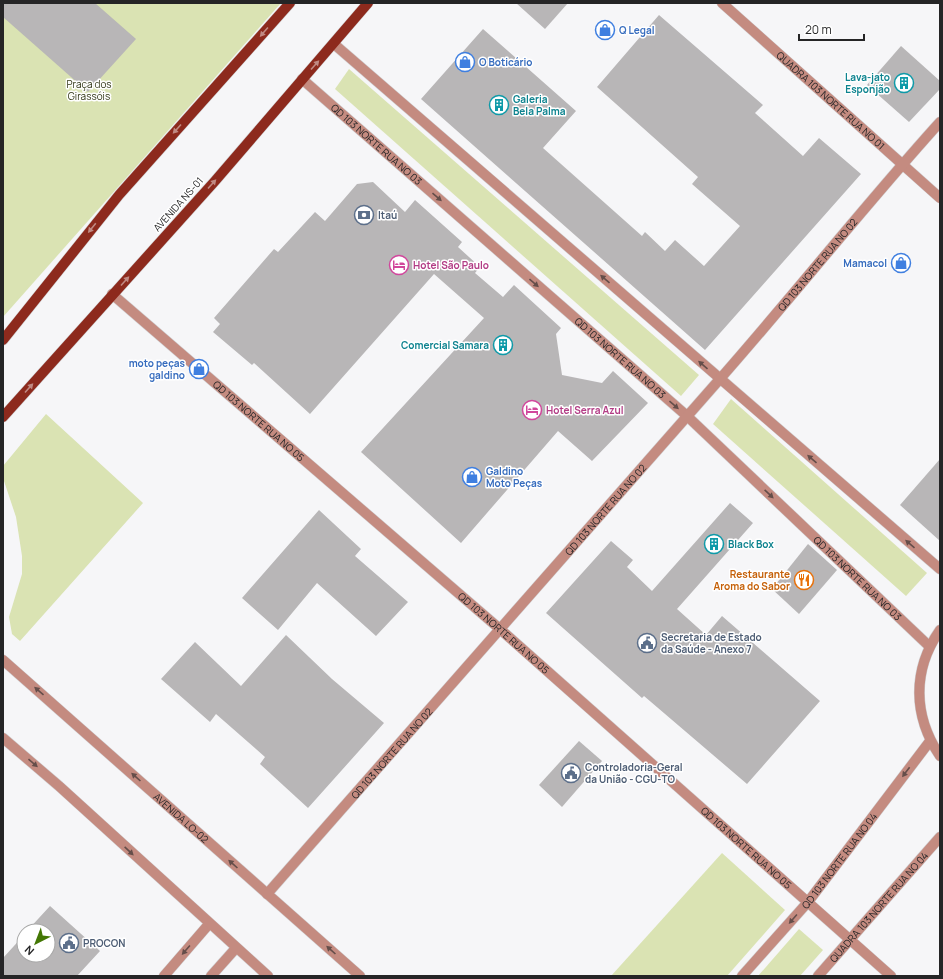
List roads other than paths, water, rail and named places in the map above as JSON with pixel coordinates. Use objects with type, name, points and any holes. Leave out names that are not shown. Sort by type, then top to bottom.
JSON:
[{"type":"main road","points":[[3,340],[119,195],[290,3]]},
{"type":"main road","name":"AVENIDA NS-01","points":[[3,417],[215,181],[368,3]]},
{"type":"street","name":"QUADRA 103 NORTE RUA NO 01","points":[[722,3],[940,198]]},
{"type":"street","points":[[334,44],[940,569]]},
{"type":"street","name":"QD 103 NORTE RUA NO 03","points":[[302,79],[687,416],[929,646]]},
{"type":"street","name":"QD 103 NORTE RUA NO 02","points":[[267,894],[501,630],[720,379],[902,164],[940,122]]},
{"type":"street","name":"QD 103 NORTE RUA NO 05","points":[[112,294],[501,630],[891,976]]},
{"type":"street","points":[[940,630],[929,646],[921,669],[919,706],[930,741],[940,756]]},
{"type":"street","name":"AVENIDA LO-02","points":[[3,660],[360,976]]},
{"type":"street","points":[[3,738],[59,786],[209,924],[268,976]]},
{"type":"street","name":"QD 103 NORTE RUA NO 04","points":[[742,976],[808,902],[930,741]]},
{"type":"street","name":"QUADRA 103 NORTE RUA NO 04","points":[[818,976],[940,837]]},
{"type":"street","points":[[164,976],[209,924]]},
{"type":"street","points":[[211,976],[236,948]]},
{"type":"place","name":"Q Legal","points":[[605,30]]},
{"type":"place","name":"O Boticário","points":[[465,62]]},
{"type":"place","name":"Lava-jato Esponjão","points":[[904,83]]},
{"type":"place","name":"Galeria Bela Palma","points":[[499,105]]},
{"type":"place","name":"Itaú","points":[[364,215]]},
{"type":"place","name":"Mamacol","points":[[901,263]]},
{"type":"place","name":"Hotel São Paulo","points":[[399,265]]},
{"type":"place","name":"Comercial Samara","points":[[503,345]]},
{"type":"place","name":"moto peças galdino","points":[[199,369]]},
{"type":"place","name":"Hotel Serra Azul","points":[[532,410]]},
{"type":"place","name":"Galdino Moto Peças","points":[[472,477]]},
{"type":"place","name":"Black Box","points":[[714,544]]},
{"type":"place","name":"Restaurante Aroma do Sabor","points":[[804,580]]},
{"type":"place","name":"Secretaria de Estado da Saúde - Anexo 7","points":[[647,643]]},
{"type":"place","name":"Controladoria-Geral da União - CGU-TO","points":[[571,773]]},
{"type":"place","name":"PROCON","points":[[69,943]]},
{"type":"park label","name":"Praça dos Girassóis","points":[[89,90]]}]
